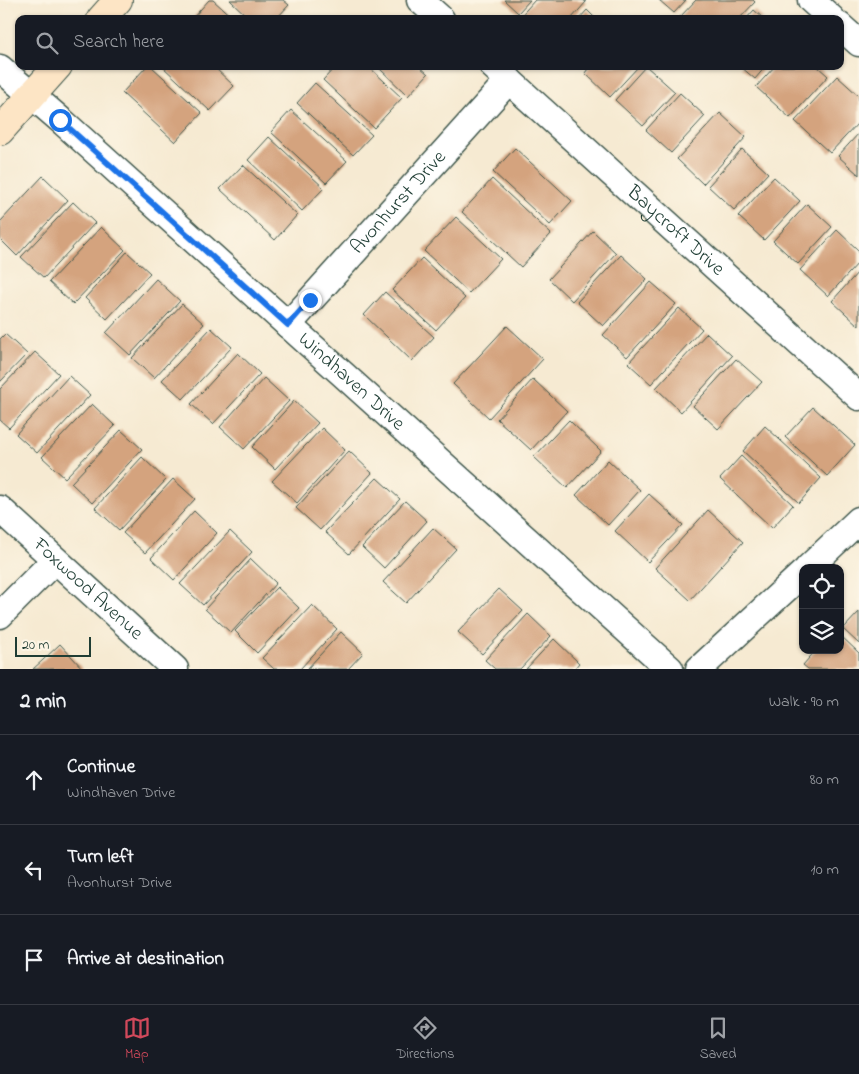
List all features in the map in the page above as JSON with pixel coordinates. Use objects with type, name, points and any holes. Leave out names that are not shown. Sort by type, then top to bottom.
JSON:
[{"type":"street","points":[[105,15],[118,0]]},
{"type":"street","points":[[420,0],[437,15]]},
{"type":"street","points":[[811,0],[828,15]]},
{"type":"street","points":[[844,30],[859,43]]},
{"type":"street","name":"Windhaven Drive","points":[[0,68],[670,669]]},
{"type":"street","points":[[0,131],[55,70]]},
{"type":"street","name":"Avonhurst Drive","points":[[288,325],[501,73]]},
{"type":"street","name":"Baycroft Drive","points":[[501,73],[859,397]]},
{"type":"street","name":"Foxwood Avenue","points":[[0,509],[176,669]]},
{"type":"street","points":[[812,564],[859,520]]},
{"type":"street","points":[[0,615],[55,560]]},
{"type":"street","points":[[699,669],[799,576]]},
{"type":"building","points":[[209,0],[213,0],[230,15],[196,15]]},
{"type":"building","points":[[230,0],[283,0],[289,5],[280,15],[246,15]]},
{"type":"building","points":[[504,0],[530,0],[518,13]]},
{"type":"building","points":[[535,0],[583,0],[586,2],[575,15],[522,15]]},
{"type":"building","points":[[659,0],[686,0],[674,13]]},
{"type":"building","points":[[696,0],[753,0],[755,2],[743,15],[682,15]]},
{"type":"building","points":[[587,10],[592,15],[583,15]]},
{"type":"building","points":[[754,10],[760,15],[750,15]]},
{"type":"building","points":[[143,70],[155,70],[202,113],[175,142],[122,93]]},
{"type":"building","points":[[166,70],[217,70],[234,86],[210,111]]},
{"type":"building","points":[[332,70],[372,70],[402,98],[374,128],[323,80]]},
{"type":"building","points":[[381,70],[424,70],[428,74],[408,96]]},
{"type":"building","points":[[587,70],[635,70],[610,97],[585,73]]},
{"type":"building","points":[[642,70],[650,70],[675,92],[643,126],[615,100]]},
{"type":"building","points":[[745,70],[763,70],[755,79]]},
{"type":"building","points":[[771,70],[821,70],[828,76],[790,118],[756,87]]},
{"type":"building","points":[[837,76],[859,96],[859,122],[830,153],[795,121]]},
{"type":"building","points":[[315,83],[372,135],[353,155],[297,103]]},
{"type":"building","points":[[680,93],[705,116],[671,153],[646,130]]},
{"type":"building","points":[[291,110],[347,161],[326,183],[271,132]]},
{"type":"building","points":[[720,113],[746,137],[703,184],[677,159]]},
{"type":"building","points":[[859,133],[859,175],[838,156]]},
{"type":"building","points":[[269,137],[324,188],[302,211],[248,160]]},
{"type":"building","points":[[515,148],[572,201],[550,225],[493,172]]},
{"type":"building","points":[[742,149],[768,173],[734,210],[708,186]]},
{"type":"building","points":[[243,165],[297,215],[275,240],[220,189]]},
{"type":"building","points":[[43,176],[68,200],[17,256],[0,239],[0,222]]},
{"type":"building","points":[[774,177],[800,201],[764,240],[738,216]]},
{"type":"building","points":[[492,179],[551,234],[521,267],[462,212]]},
{"type":"building","points":[[73,202],[95,223],[44,278],[21,257]]},
{"type":"building","points":[[807,204],[832,227],[798,264],[773,241]]},
{"type":"building","points":[[456,217],[501,259],[469,293],[424,251]]},
{"type":"building","points":[[101,227],[125,250],[73,304],[49,282]]},
{"type":"building","points":[[837,230],[859,251],[859,262],[828,296],[800,270]]},
{"type":"building","points":[[593,231],[616,253],[572,301],[549,279]]},
{"type":"building","points":[[127,252],[150,273],[107,319],[85,298]]},
{"type":"building","points":[[621,255],[647,279],[603,326],[577,302]]},
{"type":"building","points":[[422,258],[465,298],[436,330],[392,290]]},
{"type":"building","points":[[859,271],[859,326],[832,301]]},
{"type":"building","points":[[156,279],[180,301],[130,355],[106,333]]},
{"type":"building","points":[[651,282],[676,304],[627,357],[603,335]]},
{"type":"building","points":[[385,292],[434,337],[412,361],[364,315]]},
{"type":"building","points":[[182,304],[204,324],[154,378],[132,358]]},
{"type":"building","points":[[679,308],[702,329],[651,384],[628,363]]},
{"type":"building","points":[[507,326],[543,359],[489,418],[453,384]]},
{"type":"building","points":[[211,328],[232,347],[183,399],[162,380]]},
{"type":"building","points":[[707,333],[732,356],[681,412],[656,388]]},
{"type":"building","points":[[5,334],[27,354],[0,382],[0,339]]},
{"type":"building","points":[[35,352],[59,374],[9,428],[0,420],[0,389]]},
{"type":"building","points":[[238,353],[260,374],[213,424],[191,404]]},
{"type":"building","points":[[736,359],[762,382],[718,429],[693,406]]},
{"type":"building","points":[[69,376],[90,395],[37,453],[16,434]]},
{"type":"building","points":[[264,378],[289,401],[244,449],[220,427]]},
{"type":"building","points":[[533,379],[567,411],[531,450],[497,419]]},
{"type":"building","points":[[294,401],[318,423],[275,469],[252,447]]},
{"type":"building","points":[[92,404],[115,426],[65,478],[42,457]]},
{"type":"building","points":[[813,407],[855,445],[827,476],[785,437]]},
{"type":"building","points":[[569,420],[601,451],[567,488],[534,457]]},
{"type":"building","points":[[765,426],[821,478],[799,503],[743,451]]},
{"type":"building","points":[[322,428],[345,450],[297,503],[272,481]]},
{"type":"building","points":[[121,430],[142,449],[92,503],[71,483]]},
{"type":"building","points":[[349,451],[372,473],[320,530],[296,508]]},
{"type":"building","points":[[741,456],[793,505],[772,528],[720,479]]},
{"type":"building","points":[[142,457],[166,480],[119,530],[95,508]]},
{"type":"building","points":[[608,460],[640,490],[608,525],[576,495]]},
{"type":"building","points":[[377,478],[400,499],[349,554],[325,532]]},
{"type":"building","points":[[173,479],[195,499],[145,553],[123,533]]},
{"type":"building","points":[[649,494],[683,525],[648,562],[615,531]]},
{"type":"building","points":[[405,501],[427,521],[384,568],[362,547]]},
{"type":"building","points":[[708,510],[743,542],[690,600],[655,568]]},
{"type":"building","points":[[194,511],[217,533],[174,580],[151,558]]},
{"type":"building","points":[[433,528],[456,549],[406,603],[383,582]]},
{"type":"building","points":[[230,531],[252,552],[203,605],[180,584]]},
{"type":"building","points":[[251,559],[276,583],[231,633],[205,609]]},
{"type":"building","points":[[277,587],[299,608],[257,653],[235,631]]},
{"type":"building","points":[[499,589],[523,611],[482,654],[458,632]]},
{"type":"building","points":[[312,605],[337,629],[300,669],[274,669],[262,658]]},
{"type":"building","points":[[859,612],[859,644],[844,630]]},
{"type":"building","points":[[528,614],[551,636],[520,669],[495,669],[485,660]]},
{"type":"building","points":[[341,632],[363,653],[348,669],[307,669]]},
{"type":"building","points":[[554,639],[579,663],[574,669],[526,669]]},
{"type":"building","points":[[844,639],[859,653],[859,669],[808,669],[803,665],[813,654],[844,654]]},
{"type":"building","points":[[60,644],[83,669],[33,669],[43,660]]},
{"type":"route","points":[[60,120],[288,325],[310,300]]}]
